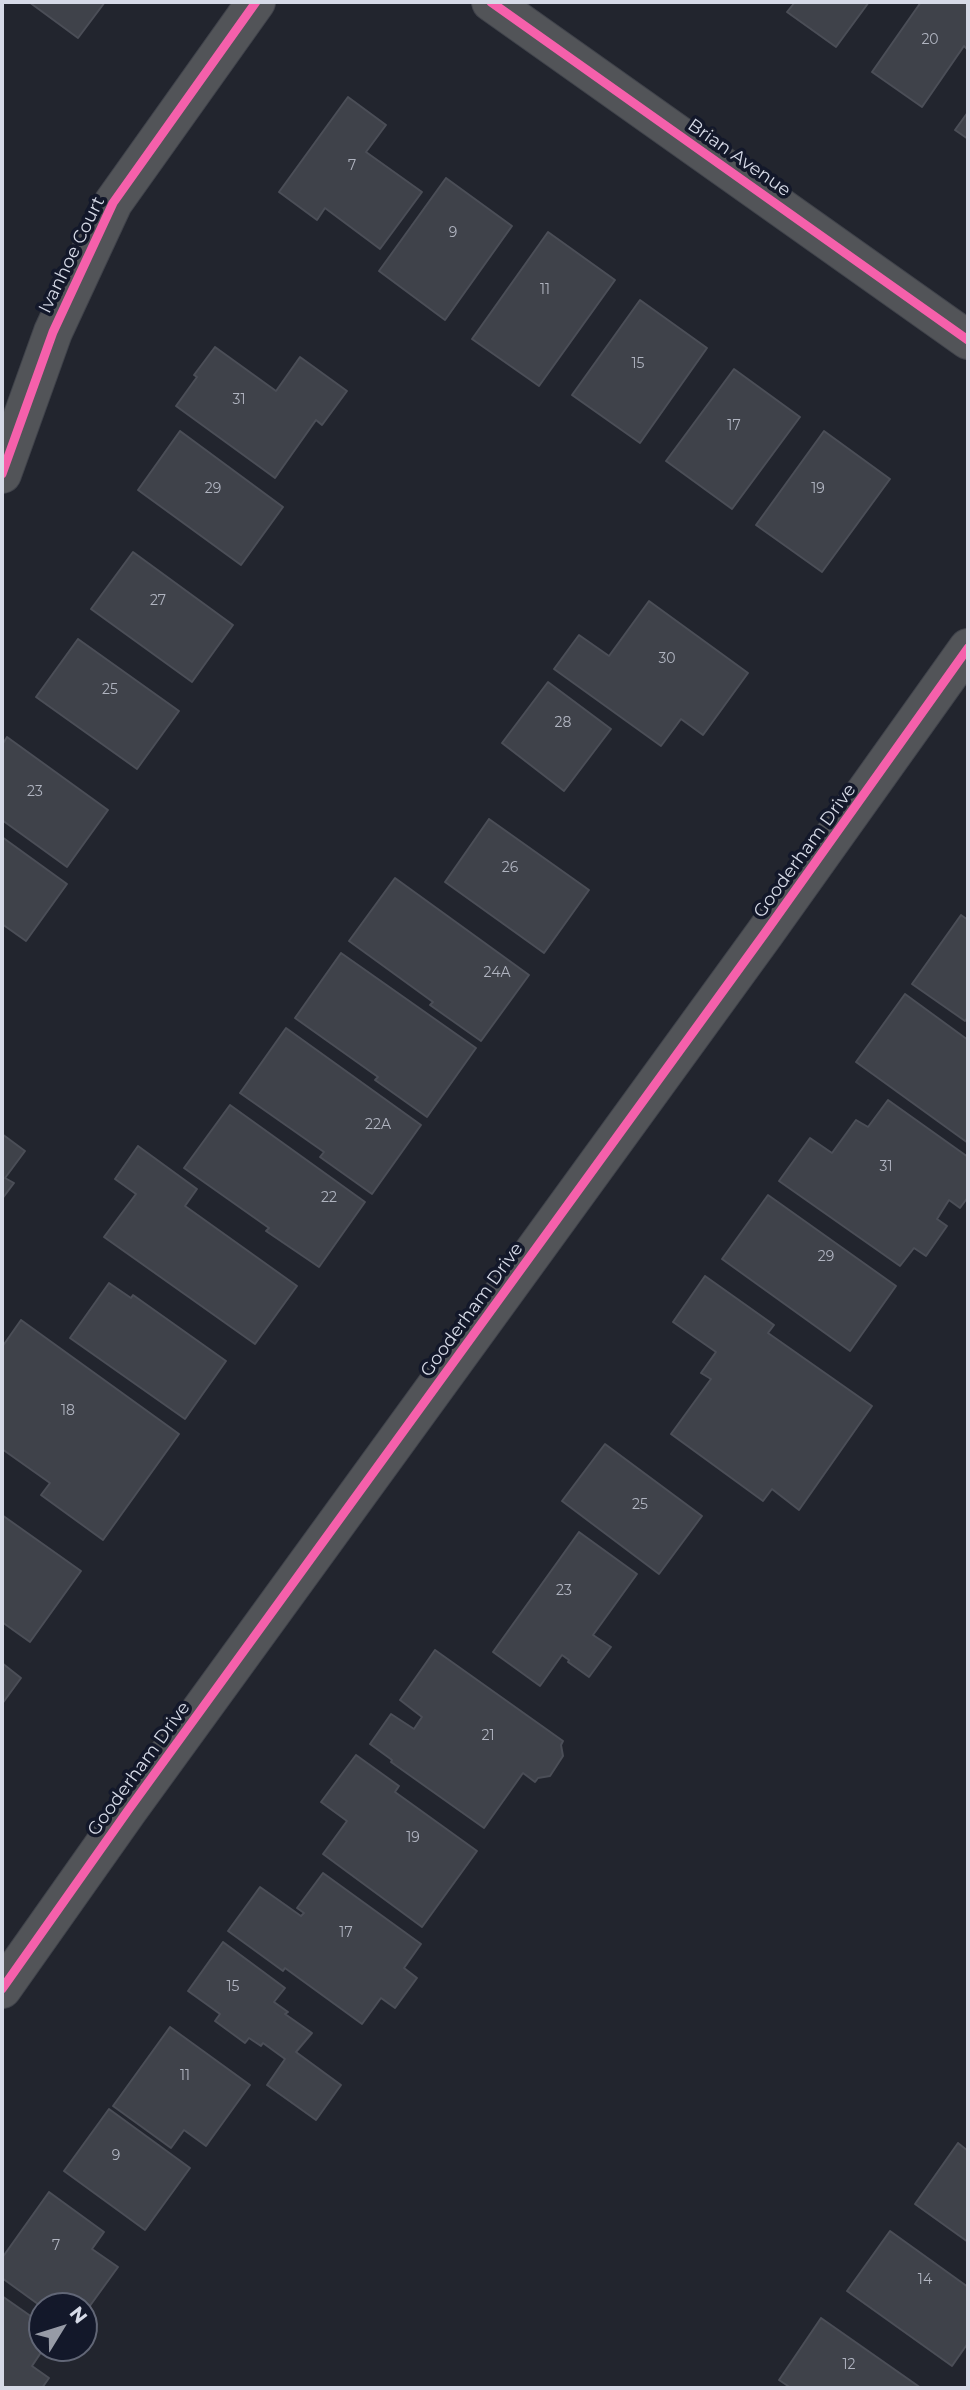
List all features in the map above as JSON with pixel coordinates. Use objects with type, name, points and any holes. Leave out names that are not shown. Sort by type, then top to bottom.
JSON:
[{"type":"street","name":"Ivanhoe Court","points":[[2,474],[53,332],[113,203],[256,2]]},
{"type":"street","name":"Brian Avenue","points":[[491,2],[968,340]]},
{"type":"street","name":"Gooderham Drive","points":[[2,1989],[129,1809],[765,933],[968,648]]},
{"type":"building","points":[[29,2],[105,2],[78,38]]},
{"type":"building","points":[[795,2],[869,2],[836,47],[787,12]]},
{"type":"building","points":[[921,2],[968,2],[968,50],[964,46],[922,107],[872,72]]},
{"type":"building","points":[[348,97],[386,125],[366,152],[422,192],[380,249],[325,208],[317,220],[279,192]]},
{"type":"building","points":[[968,112],[968,139],[955,130]]},
{"type":"building","points":[[446,178],[512,226],[445,320],[379,271]]},
{"type":"building","points":[[548,232],[615,280],[539,386],[472,339]]},
{"type":"building","points":[[640,300],[707,348],[640,443],[572,395]]},
{"type":"building","points":[[215,347],[276,391],[300,357],[347,391],[322,425],[316,420],[275,478],[176,406]]},
{"type":"building","points":[[734,369],[800,417],[732,509],[666,461]]},
{"type":"building","points":[[180,431],[283,507],[241,565],[138,490]]},
{"type":"building","points":[[824,431],[890,479],[822,572],[756,525]]},
{"type":"building","points":[[133,552],[233,625],[192,682],[91,609]]},
{"type":"building","points":[[649,601],[748,673],[703,735],[681,719],[661,746],[554,669],[579,635],[609,656]]},
{"type":"building","points":[[78,639],[179,711],[137,769],[36,697]]},
{"type":"building","points":[[548,682],[611,729],[564,791],[502,743]]},
{"type":"building","points":[[7,737],[108,810],[67,867],[2,820],[2,745]]},
{"type":"building","points":[[489,819],[589,890],[544,953],[445,882]]},
{"type":"building","points":[[2,837],[67,884],[26,941],[2,924]]},
{"type":"building","points":[[395,878],[529,975],[481,1041],[430,1005],[433,1002],[349,941]]},
{"type":"building","points":[[961,915],[968,920],[968,1017],[965,1021],[912,984]]},
{"type":"building","points":[[341,953],[476,1048],[427,1117],[375,1080],[378,1077],[295,1018]]},
{"type":"building","points":[[905,994],[968,1040],[968,1143],[856,1062]]},
{"type":"building","points":[[286,1028],[421,1125],[372,1194],[320,1157],[324,1152],[240,1093]]},
{"type":"building","points":[[888,1100],[968,1157],[968,1197],[960,1208],[949,1200],[937,1219],[947,1226],[926,1256],[914,1248],[900,1266],[779,1181],[810,1138],[832,1153],[856,1120],[868,1127]]},
{"type":"building","points":[[230,1105],[365,1202],[319,1267],[266,1231],[269,1228],[184,1168]]},
{"type":"building","points":[[2,1134],[25,1151],[5,1178],[14,1183],[2,1199]]},
{"type":"building","points":[[138,1146],[197,1189],[185,1206],[297,1286],[255,1344],[104,1237],[136,1194],[115,1179]]},
{"type":"building","points":[[768,1195],[896,1286],[850,1351],[722,1259]]},
{"type":"building","points":[[705,1276],[774,1325],[768,1333],[872,1406],[799,1510],[772,1489],[763,1501],[671,1434],[711,1379],[701,1373],[716,1352],[673,1322]]},
{"type":"building","points":[[109,1283],[131,1298],[133,1295],[226,1361],[185,1419],[70,1338]]},
{"type":"building","points":[[21,1320],[179,1434],[103,1540],[41,1495],[50,1483],[2,1449],[2,1347]]},
{"type":"building","points":[[605,1444],[702,1516],[659,1574],[562,1501]]},
{"type":"building","points":[[2,1515],[81,1571],[30,1642],[2,1622]]},
{"type":"building","points":[[579,1532],[637,1574],[593,1635],[611,1647],[589,1677],[562,1655],[540,1686],[493,1652]]},
{"type":"building","points":[[435,1650],[563,1741],[563,1756],[550,1776],[538,1778],[535,1782],[523,1773],[484,1828],[370,1744],[391,1714],[414,1729],[422,1717],[400,1700]]},
{"type":"building","points":[[2,1663],[21,1678],[2,1704]]},
{"type":"building","points":[[356,1755],[399,1786],[395,1792],[477,1851],[422,1927],[323,1854],[347,1821],[321,1802]]},
{"type":"building","points":[[323,1873],[421,1944],[404,1968],[417,1978],[395,2008],[381,1998],[362,2024],[285,1968],[283,1971],[228,1931],[260,1887],[301,1916],[304,1913],[297,1908]]},
{"type":"building","points":[[223,1942],[285,1988],[274,2002],[288,2012],[285,2014],[312,2033],[296,2052],[341,2085],[316,2120],[267,2085],[285,2059],[263,2043],[261,2046],[249,2038],[245,2043],[215,2021],[220,2014],[188,1991]]},
{"type":"building","points":[[170,2027],[250,2085],[206,2146],[184,2130],[171,2148],[113,2106]]},
{"type":"building","points":[[109,2109],[190,2168],[145,2230],[64,2171]]},
{"type":"building","points":[[958,2143],[968,2151],[968,2242],[915,2204]]},
{"type":"building","points":[[49,2192],[104,2232],[92,2249],[118,2267],[98,2295],[98,2292],[28,2292],[28,2297],[2,2278],[2,2258]]},
{"type":"building","points":[[890,2231],[968,2287],[968,2343],[952,2366],[847,2291]]},
{"type":"building","points":[[2,2296],[28,2314],[28,2362],[35,2362],[32,2366],[49,2378],[42,2388],[2,2388]]},
{"type":"building","points":[[821,2318],[921,2388],[791,2388],[779,2380]]},
{"type":"cycle path","points":[[2,474],[53,332],[113,203],[256,2]]},
{"type":"cycle path","points":[[491,2],[968,340]]},
{"type":"cycle path","points":[[2,1989],[129,1809],[765,933],[968,648]]}]
